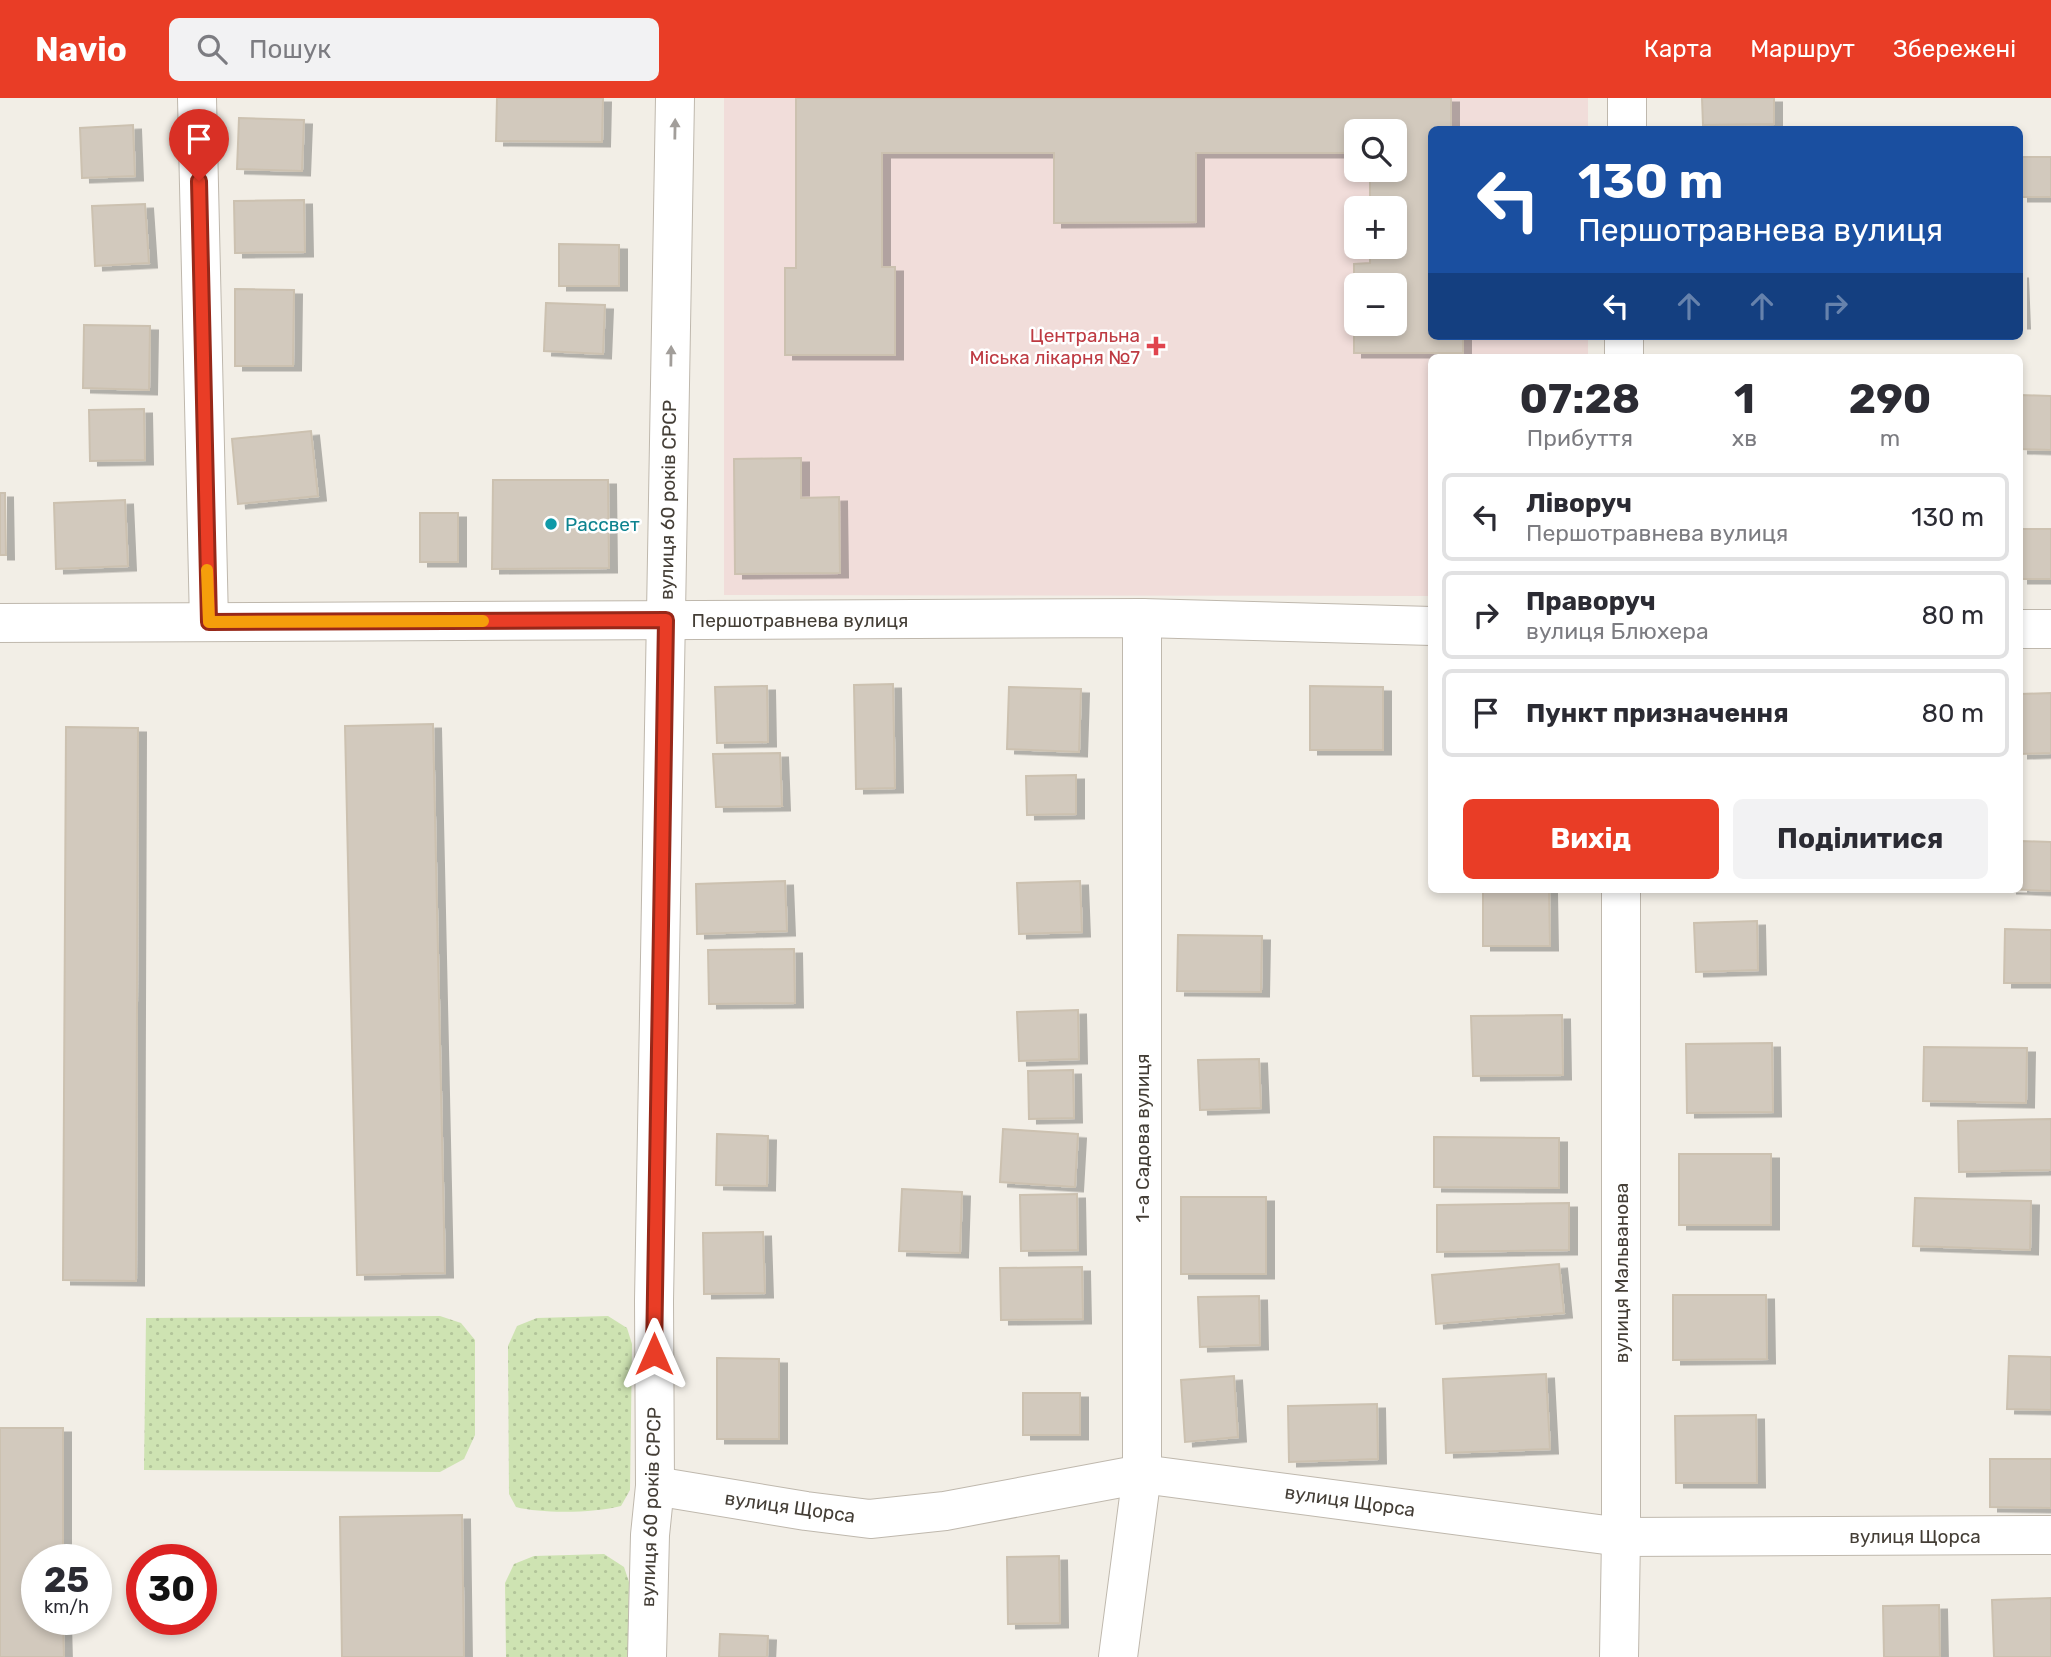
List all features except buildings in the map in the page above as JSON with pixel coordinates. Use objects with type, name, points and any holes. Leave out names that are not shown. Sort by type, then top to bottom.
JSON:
[{"type":"street","points":[[197,98],[209,622]]},
{"type":"street","name":"вулиця 60 років СРСР","points":[[647,1657],[649,1535],[655,1486],[654,1301],[676,98]]},
{"type":"street","points":[[1627,98],[1627,126]]},
{"type":"street","name":"Першотравнева вулиця","points":[[0,623],[1142,618],[1428,626]]},
{"type":"street","name":"1-а Садова вулиця","points":[[1118,1657],[1142,1474],[1142,618]]},
{"type":"street","points":[[2023,629],[2051,629]]},
{"type":"street","name":"вулиця Мальванова","points":[[1619,1657],[1620,893]]},
{"type":"street","name":"вулиця Щорса","points":[[655,1486],[870,1519],[945,1511],[1142,1474],[1621,1537],[2051,1535]]},
{"type":"shaded area","name":"Центральна Міська лікарня №7","points":[[724,98],[1588,98],[1588,126],[1428,126],[1428,340],[1588,340],[1588,354],[1428,354],[1428,596],[724,595]]},
{"type":"green space","points":[[440,1316],[461,1323],[475,1340],[475,1435],[464,1459],[440,1472],[144,1470],[146,1318]]},
{"type":"green space","points":[[608,1316],[627,1328],[632,1344],[630,1490],[621,1506],[610,1508],[554,1512],[516,1507],[509,1494],[508,1346],[517,1326],[537,1318]]},
{"type":"green space","points":[[604,1554],[624,1567],[629,1582],[628,1657],[506,1657],[505,1583],[514,1564],[534,1556]]},
{"type":"slow traffic","points":[[207,570],[209,622],[483,621]]},
{"type":"place","name":"Центральна Міська лікарня №7","points":[[1156,346]]},
{"type":"place","name":"Рассвет","points":[[551,524]]},
{"type":"route","points":[[199,181],[209,622],[666,620],[654,1354]]}]
